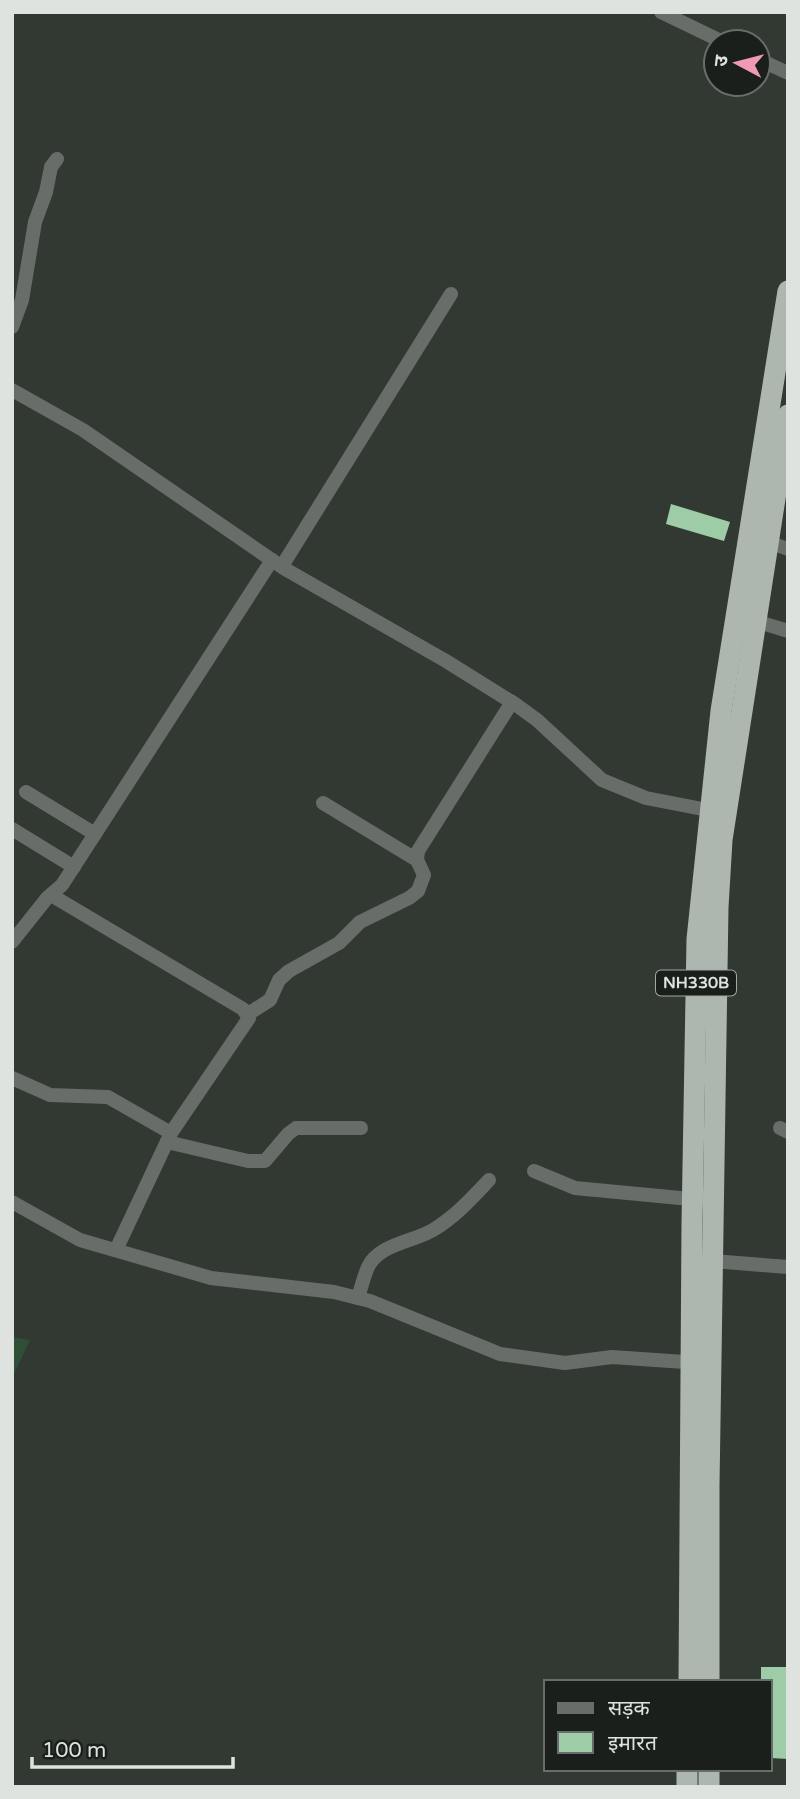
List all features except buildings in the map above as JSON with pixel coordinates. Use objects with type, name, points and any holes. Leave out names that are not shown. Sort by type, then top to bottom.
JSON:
[{"type":"highway","name":"NH330B","points":[[709,1680],[701,1363],[702,1200],[697,939],[718,812],[721,711],[746,619],[788,291]]},
{"type":"highway","name":"NH330B","points":[[746,619],[778,546],[788,415]]},
{"type":"highway","name":"NH330B","points":[[689,1680],[701,1363],[712,1261],[702,1200]]},
{"type":"street","points":[[661,12],[702,32]]},
{"type":"street","points":[[772,66],[788,73]]},
{"type":"street","points":[[13,321],[22,300],[35,222],[46,192],[51,167],[57,159]]},
{"type":"street","points":[[12,942],[62,885],[452,295]]},
{"type":"street","points":[[12,390],[83,430],[277,563],[512,702],[537,720],[602,780],[646,798],[718,812]]},
{"type":"street","points":[[746,619],[788,631]]},
{"type":"street","points":[[248,1014],[270,1000],[279,980],[289,971],[339,943],[360,922],[418,891],[424,875],[417,860],[418,851],[512,702]]},
{"type":"street","points":[[26,792],[95,834]]},
{"type":"street","points":[[323,803],[417,860]]},
{"type":"street","points":[[12,829],[74,867]]},
{"type":"street","points":[[51,895],[248,1014],[248,1022],[169,1138],[116,1250]]},
{"type":"street","points":[[12,1078],[50,1095],[108,1097],[169,1138],[248,1161],[265,1160],[296,1128],[360,1128]]},
{"type":"street","points":[[534,1171],[575,1188],[702,1200]]},
{"type":"street","points":[[358,1298],[369,1265],[378,1255],[449,1220],[464,1208],[489,1180]]},
{"type":"street","points":[[12,1202],[80,1240],[211,1278],[334,1292],[370,1301],[500,1354],[565,1363],[612,1357],[701,1363]]},
{"type":"street","points":[[712,1261],[788,1267]]},
{"type":"green space","points":[[12,1337],[30,1340],[12,1378]]}]
